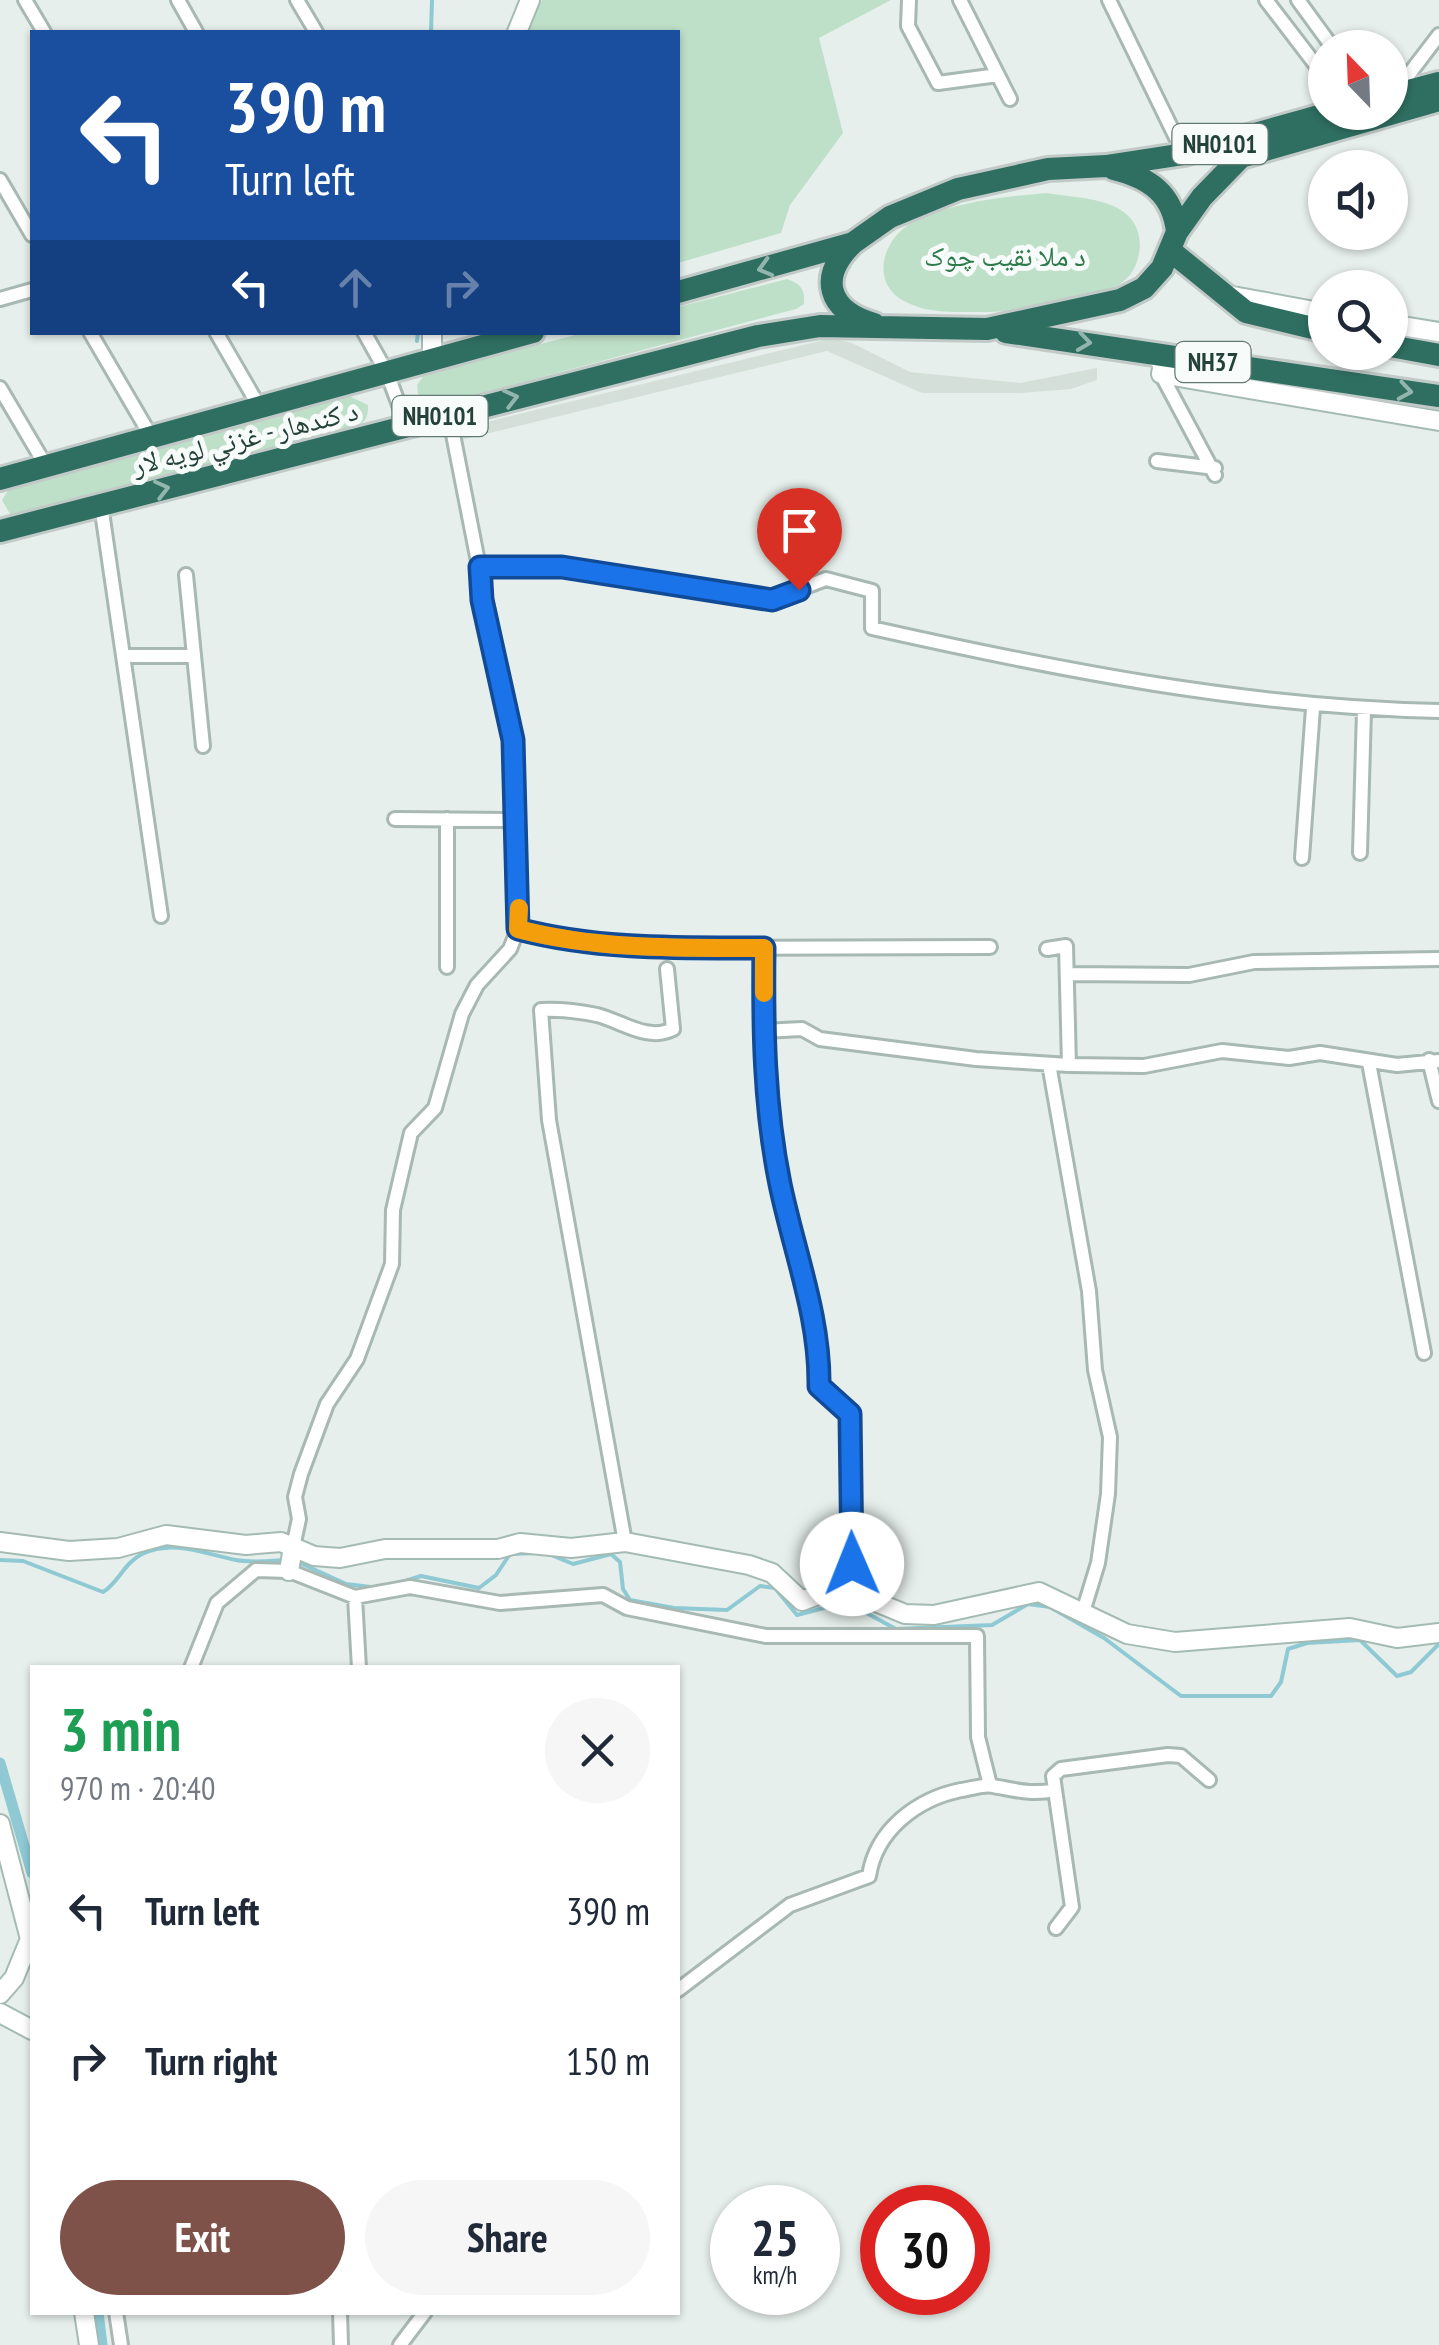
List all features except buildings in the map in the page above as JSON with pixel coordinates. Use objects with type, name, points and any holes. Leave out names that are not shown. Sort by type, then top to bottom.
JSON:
[{"type":"highway","points":[[1408,91],[1439,83]]},
{"type":"highway","name":"د کندهار - غزني لويه لار","points":[[1408,108],[1439,100]]},
{"type":"highway","name":"NH0101","points":[[884,327],[860,320],[833,295],[830,278],[838,258],[890,217],[958,188],[1048,169],[1106,166],[1184,154],[1308,119]]},
{"type":"highway","name":"د کندهار - غزني لويه لار","points":[[0,531],[758,336],[820,326],[987,329],[1120,300],[1144,288],[1218,176],[1242,156],[1330,130]]},
{"type":"highway","name":"NH0101","points":[[1106,166],[1137,174],[1160,190],[1174,210],[1175,242]]},
{"type":"highway","name":"NH37","points":[[1175,242],[1246,312],[1308,327]]},
{"type":"highway","name":"NH0101","points":[[680,291],[853,243]]},
{"type":"highway","name":"NH37","points":[[987,329],[1439,396]]},
{"type":"highway","name":"د کندهار - غزني لويه لار","points":[[0,479],[522,335]]},
{"type":"highway","points":[[1408,349],[1439,355]]},
{"type":"street","points":[[26,0],[43,30]]},
{"type":"street","points":[[178,0],[195,30]]},
{"type":"street","points":[[297,0],[315,30]]},
{"type":"street","points":[[519,30],[530,0]]},
{"type":"street","points":[[909,0],[908,26],[938,83],[998,76]]},
{"type":"street","points":[[960,0],[1010,99]]},
{"type":"street","points":[[1110,0],[1184,154]]},
{"type":"street","points":[[1266,0],[1308,55]]},
{"type":"street","points":[[1298,0],[1320,30]]},
{"type":"street","points":[[1408,75],[1439,35]]},
{"type":"street","points":[[0,180],[30,232]]},
{"type":"street","points":[[0,299],[30,291]]},
{"type":"street","points":[[1226,295],[1308,310]]},
{"type":"street","points":[[1408,327],[1439,332]]},
{"type":"street","points":[[92,335],[152,438]]},
{"type":"street","points":[[218,335],[260,408]]},
{"type":"street","points":[[366,335],[387,374],[406,426]]},
{"type":"street","points":[[432,335],[432,360]]},
{"type":"street","points":[[1149,352],[1163,362],[1161,374],[1215,472],[1157,461]]},
{"type":"street","points":[[1161,374],[1439,421]]},
{"type":"street","points":[[0,388],[46,466]]},
{"type":"street","points":[[291,1558],[299,1518],[295,1497],[301,1474],[327,1404],[356,1360],[392,1264],[392,1210],[411,1134],[435,1108],[462,1014],[478,985],[510,949],[518,929],[513,740],[482,600],[480,567],[449,414]]},
{"type":"street","points":[[102,505],[161,916]]},
{"type":"street","points":[[480,567],[562,567],[772,600],[826,579],[872,591],[872,628],[1054,669],[1313,708],[1439,711]]},
{"type":"street","points":[[186,575],[202,746]]},
{"type":"street","points":[[123,656],[192,656]]},
{"type":"street","points":[[1302,858],[1313,708]]},
{"type":"street","points":[[1360,854],[1364,710]]},
{"type":"street","points":[[394,819],[515,820]]},
{"type":"street","points":[[447,820],[448,967]]},
{"type":"street","points":[[518,929],[556,939],[665,948],[990,946]]},
{"type":"street","points":[[1046,949],[1066,946],[1069,1065]]},
{"type":"street","points":[[764,948],[763,1031],[780,1181],[820,1352],[819,1386],[850,1414],[852,1592]]},
{"type":"street","points":[[1068,967],[1189,975],[1254,962],[1439,959]]},
{"type":"street","points":[[625,1542],[549,1120],[541,1010],[566,1009],[643,1032],[664,1034],[673,1029],[666,970]]},
{"type":"street","points":[[763,1031],[802,1029],[820,1039],[1069,1065],[1144,1066],[1222,1051],[1289,1058],[1320,1054],[1369,1063],[1434,1061],[1439,1101]]},
{"type":"street","points":[[1369,1063],[1424,1353]]},
{"type":"street","points":[[1049,1064],[1089,1291],[1095,1370],[1110,1437],[1103,1528],[1083,1612]]},
{"type":"street","points":[[0,1542],[69,1552],[118,1548],[166,1535],[291,1558],[355,1596],[410,1588],[500,1603],[604,1595],[627,1608],[766,1636],[977,1636],[978,1737],[990,1785]]},
{"type":"street","points":[[192,1665],[217,1603],[256,1570],[291,1558],[340,1558],[385,1549],[498,1549],[520,1543],[571,1548],[625,1542],[772,1573],[802,1602],[826,1592],[852,1592],[905,1614],[972,1610],[1013,1594],[1040,1592],[1126,1634],[1174,1642],[1350,1628],[1397,1638],[1439,1632]]},
{"type":"street","points":[[355,1596],[359,1665]]},
{"type":"street","points":[[1056,1928],[1072,1907],[1053,1776],[1060,1770],[1168,1755],[1181,1756],[1209,1780]]},
{"type":"street","points":[[680,1988],[790,1906],[869,1876],[872,1858],[908,1810],[942,1794],[990,1785],[1012,1793],[1055,1790]]},
{"type":"street","points":[[0,1824],[30,1940],[14,1978],[0,1994]]},
{"type":"street","points":[[0,2013],[30,2029]]},
{"type":"street","points":[[84,2315],[89,2345]]},
{"type":"street","points":[[116,2315],[121,2345]]},
{"type":"street","points":[[340,2315],[340,2345]]},
{"type":"street","points":[[400,2345],[423,2315]]},
{"type":"shaded area","points":[[832,338],[852,343],[910,372],[1020,383],[1097,368],[1097,380],[1071,389],[1021,393],[922,393],[827,351],[461,440],[458,429]]},
{"type":"green space","points":[[542,0],[891,0],[819,38],[843,133],[790,205],[781,233],[680,262],[680,30],[527,30]]},
{"type":"green space","name":"د ملا نقيب چوک","points":[[1046,193],[1106,203],[1130,218],[1140,246],[1128,277],[1111,289],[1070,303],[980,312],[918,307],[893,293],[886,283],[884,260],[888,249],[894,238],[913,222],[961,205]]},
{"type":"green space","points":[[787,279],[799,285],[804,304],[437,405],[418,394],[417,385],[425,374],[575,335],[680,335],[680,306]]},
{"type":"green space","points":[[349,396],[368,405],[368,411],[362,423],[344,432],[20,516],[10,514],[2,500],[11,486]]},
{"type":"waterway","points":[[431,30],[432,0]]},
{"type":"waterway","points":[[417,341],[418,335]]},
{"type":"waterway","points":[[0,1560],[23,1561],[103,1592],[136,1558],[154,1550],[189,1549],[248,1561],[284,1560]]},
{"type":"waterway","points":[[402,1582],[421,1576],[479,1588],[496,1575],[510,1554],[535,1553]]},
{"type":"waterway","points":[[549,1554],[573,1564],[611,1554],[620,1562],[623,1589],[630,1600],[674,1608],[727,1610],[760,1586],[775,1588],[797,1615],[835,1605],[859,1609],[896,1629],[992,1625],[1028,1604],[1050,1607],[1104,1638],[1181,1696],[1271,1696],[1281,1682],[1288,1649],[1307,1643],[1360,1640],[1397,1676],[1411,1672],[1439,1644]]},
{"type":"waterway","points":[[298,1562],[346,1584],[379,1588]]},
{"type":"waterway","points":[[0,1763],[30,1866]]},
{"type":"waterway","points":[[98,2315],[102,2345]]},
{"type":"slow traffic","points":[[519,908],[518,929],[556,939],[665,948],[764,948],[764,993]]},
{"type":"route","points":[[799,590],[772,600],[562,567],[480,567],[482,600],[513,740],[518,929],[556,939],[665,948],[764,948],[764,1068],[780,1181],[820,1352],[819,1386],[850,1414],[852,1564]]}]
